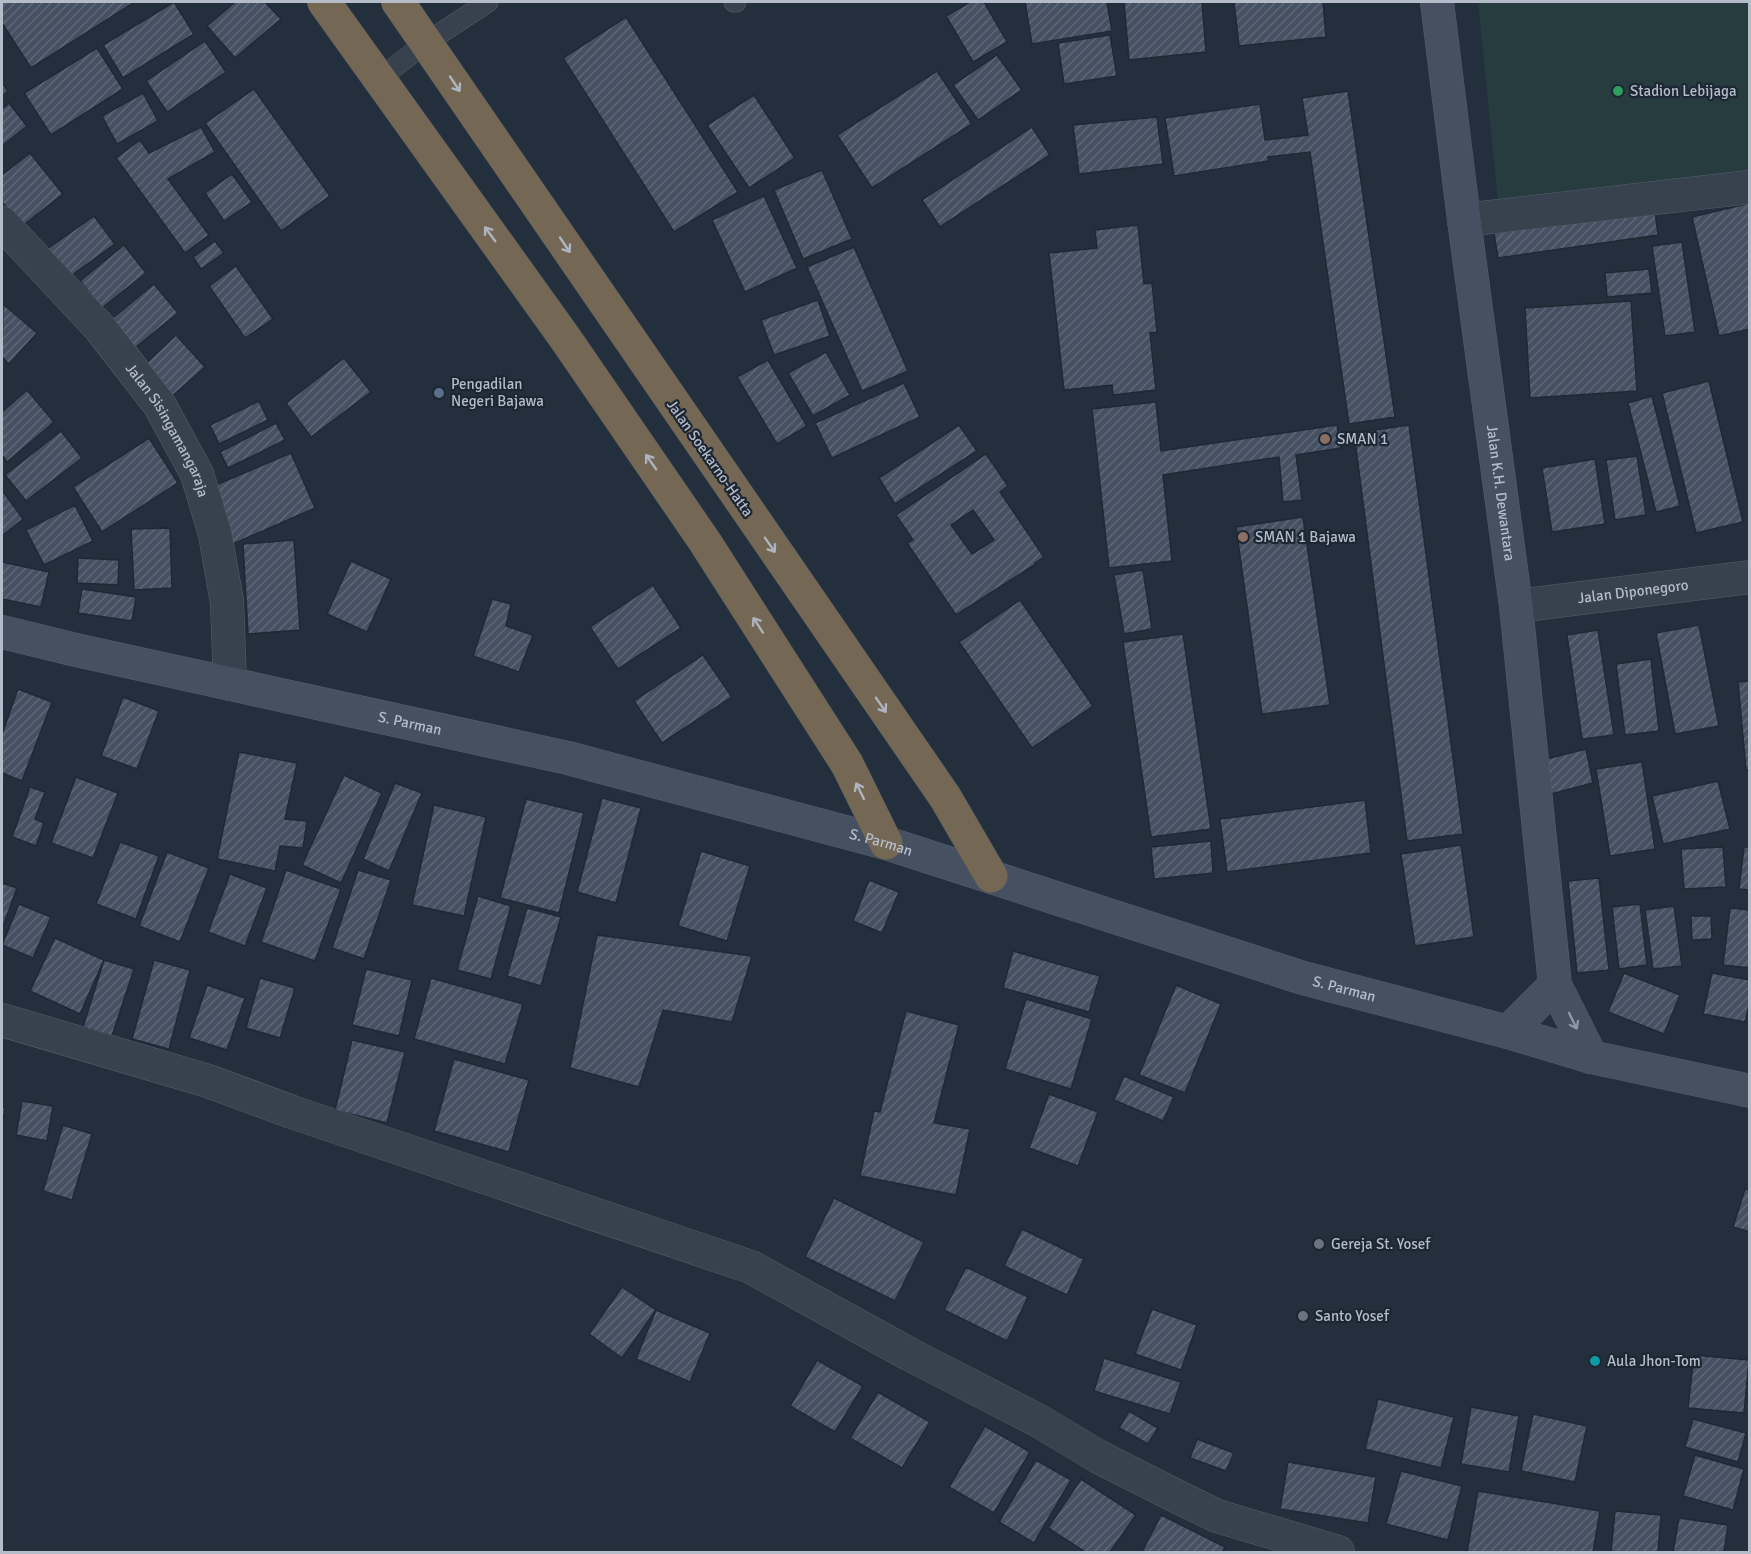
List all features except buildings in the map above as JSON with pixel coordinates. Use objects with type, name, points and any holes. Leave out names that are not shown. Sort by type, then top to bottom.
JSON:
[{"type":"highway","points":[[324,2],[565,338],[705,542],[848,764],[886,843]]},
{"type":"highway","name":"Jalan Soekarno-Hatta","points":[[398,2],[945,797],[991,876]]},
{"type":"street","name":"Jalan K.H. Dewantara","points":[[1437,2],[1516,606],[1555,985]]},
{"type":"street","points":[[1464,220],[1749,187]]},
{"type":"street","name":"Jalan Sisingamangaraja","points":[[2,223],[100,328],[159,404],[198,474],[215,534],[226,602],[230,684]]},
{"type":"street","name":"Jalan Diponegoro","points":[[1516,606],[1749,577]]},
{"type":"street","name":"S. Parman","points":[[2,632],[568,758],[886,843],[1303,978],[1508,1032],[1590,1057],[1749,1091]]},
{"type":"street","points":[[1508,1032],[1555,985],[1590,1057]]},
{"type":"street","points":[[2,1020],[208,1081],[292,1112],[751,1267],[909,1354],[1039,1421],[1099,1457],[1173,1494],[1217,1515],[1338,1552]]},
{"type":"lane","points":[[379,79],[427,42],[488,2]]},
{"type":"green space","name":"Stadion Lebijaga","points":[[1478,2],[1749,2],[1749,180],[1499,211]]},
{"type":"place","name":"Stadion Lebijaga","points":[[1618,91]]},
{"type":"place","name":"Pengadilan Negeri Bajawa","points":[[439,393]]},
{"type":"place","name":"SMAN 1","points":[[1325,439]]},
{"type":"place","name":"SMAN 1 Bajawa","points":[[1243,537]]},
{"type":"place","name":"Gereja St. Yosef","points":[[1319,1244]]},
{"type":"place","name":"Santo Yosef","points":[[1303,1316]]},
{"type":"place","name":"Aula Jhon-Tom","points":[[1595,1361]]}]
